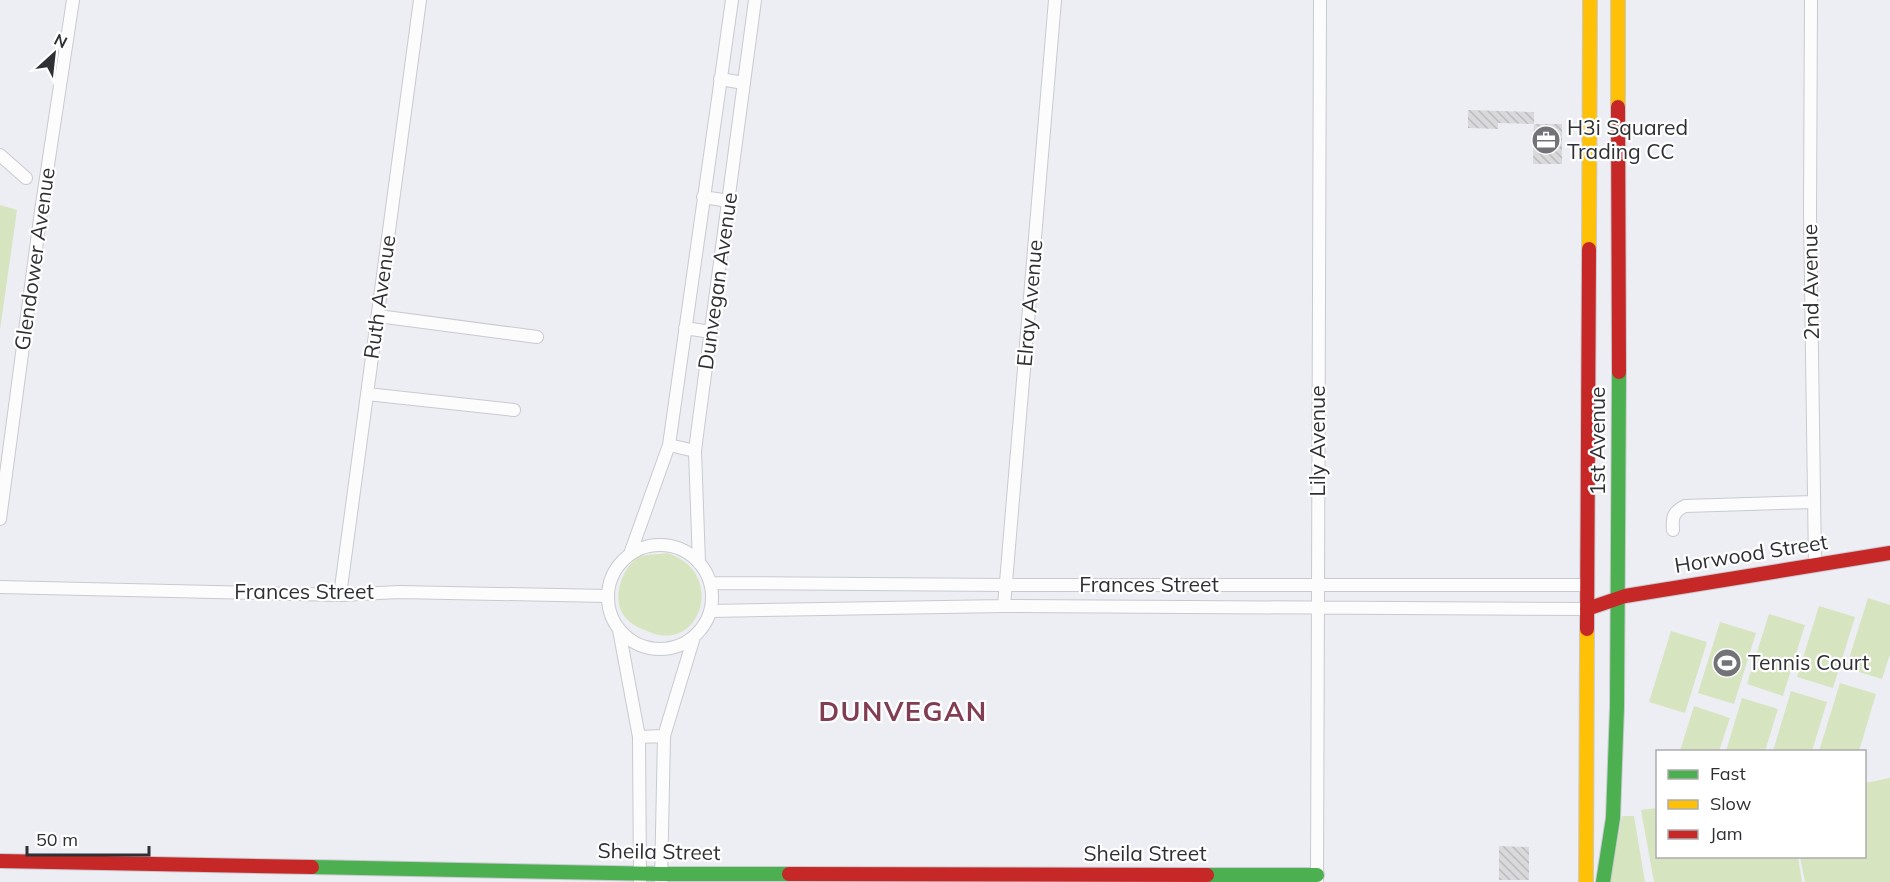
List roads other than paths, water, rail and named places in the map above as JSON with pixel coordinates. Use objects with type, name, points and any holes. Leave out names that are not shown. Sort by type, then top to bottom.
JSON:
[{"type":"main road","name":"1st Avenue","points":[[1586,882],[1587,609],[1603,447],[1604,89],[1590,0]]},
{"type":"main road","name":"1st Avenue","points":[[1603,882],[1611,846],[1614,808],[1618,597],[1603,447],[1604,89],[1618,0]]},
{"type":"main road","name":"Horwood Street","points":[[1587,609],[1618,597],[1890,553]]},
{"type":"main road","points":[[1588,585],[1618,597]]},
{"type":"main road","name":"Sheila Street","points":[[0,861],[662,878],[1317,878]]},
{"type":"street","name":"Glendower Avenue","points":[[0,519],[41,211],[73,0]]},
{"type":"street","name":"Ruth Avenue","points":[[340,595],[420,0]]},
{"type":"street","name":"Dunvegan Avenue","points":[[630,554],[669,445],[732,0]]},
{"type":"street","name":"Dunvegan Avenue","points":[[699,563],[695,451],[755,0]]},
{"type":"street","name":"Elray Avenue","points":[[1004,606],[1055,0]]},
{"type":"street","name":"Lily Avenue","points":[[1317,878],[1320,0]]},
{"type":"street","name":"2nd Avenue","points":[[1812,0],[1810,213],[1815,565]]},
{"type":"street","points":[[720,80],[744,83]]},
{"type":"street","points":[[0,155],[26,177]]},
{"type":"street","points":[[703,197],[729,201]]},
{"type":"street","points":[[378,316],[537,337]]},
{"type":"street","points":[[685,328],[711,332]]},
{"type":"street","points":[[367,394],[514,410]]},
{"type":"street","points":[[669,445],[695,451]]},
{"type":"street","points":[[1673,530],[1672,517],[1676,511],[1685,506],[1814,502]]},
{"type":"street","points":[[619,630],[632,641],[647,648],[663,649],[680,645],[694,637],[704,625],[710,611],[712,597],[710,583],[699,563],[681,550],[659,545],[644,547],[630,554],[618,565],[610,580],[607,596],[610,614],[619,630],[639,737],[640,877]]},
{"type":"street","name":"Frances Street","points":[[710,583],[1588,585]]},
{"type":"street","name":"Frances Street","points":[[0,587],[340,595],[399,592],[607,596]]},
{"type":"street","name":"Frances Street","points":[[710,611],[1004,606],[1587,609]]},
{"type":"street","points":[[662,878],[664,736],[694,637]]},
{"type":"street","points":[[639,737],[664,736]]},
{"type":"place","name":"H3i Squared Trading CC","points":[[1546,140]]},
{"type":"place","name":"Tennis Court","points":[[1727,663]]},
{"type":"district","name":"DUNVEGAN","points":[[903,712]]}]
